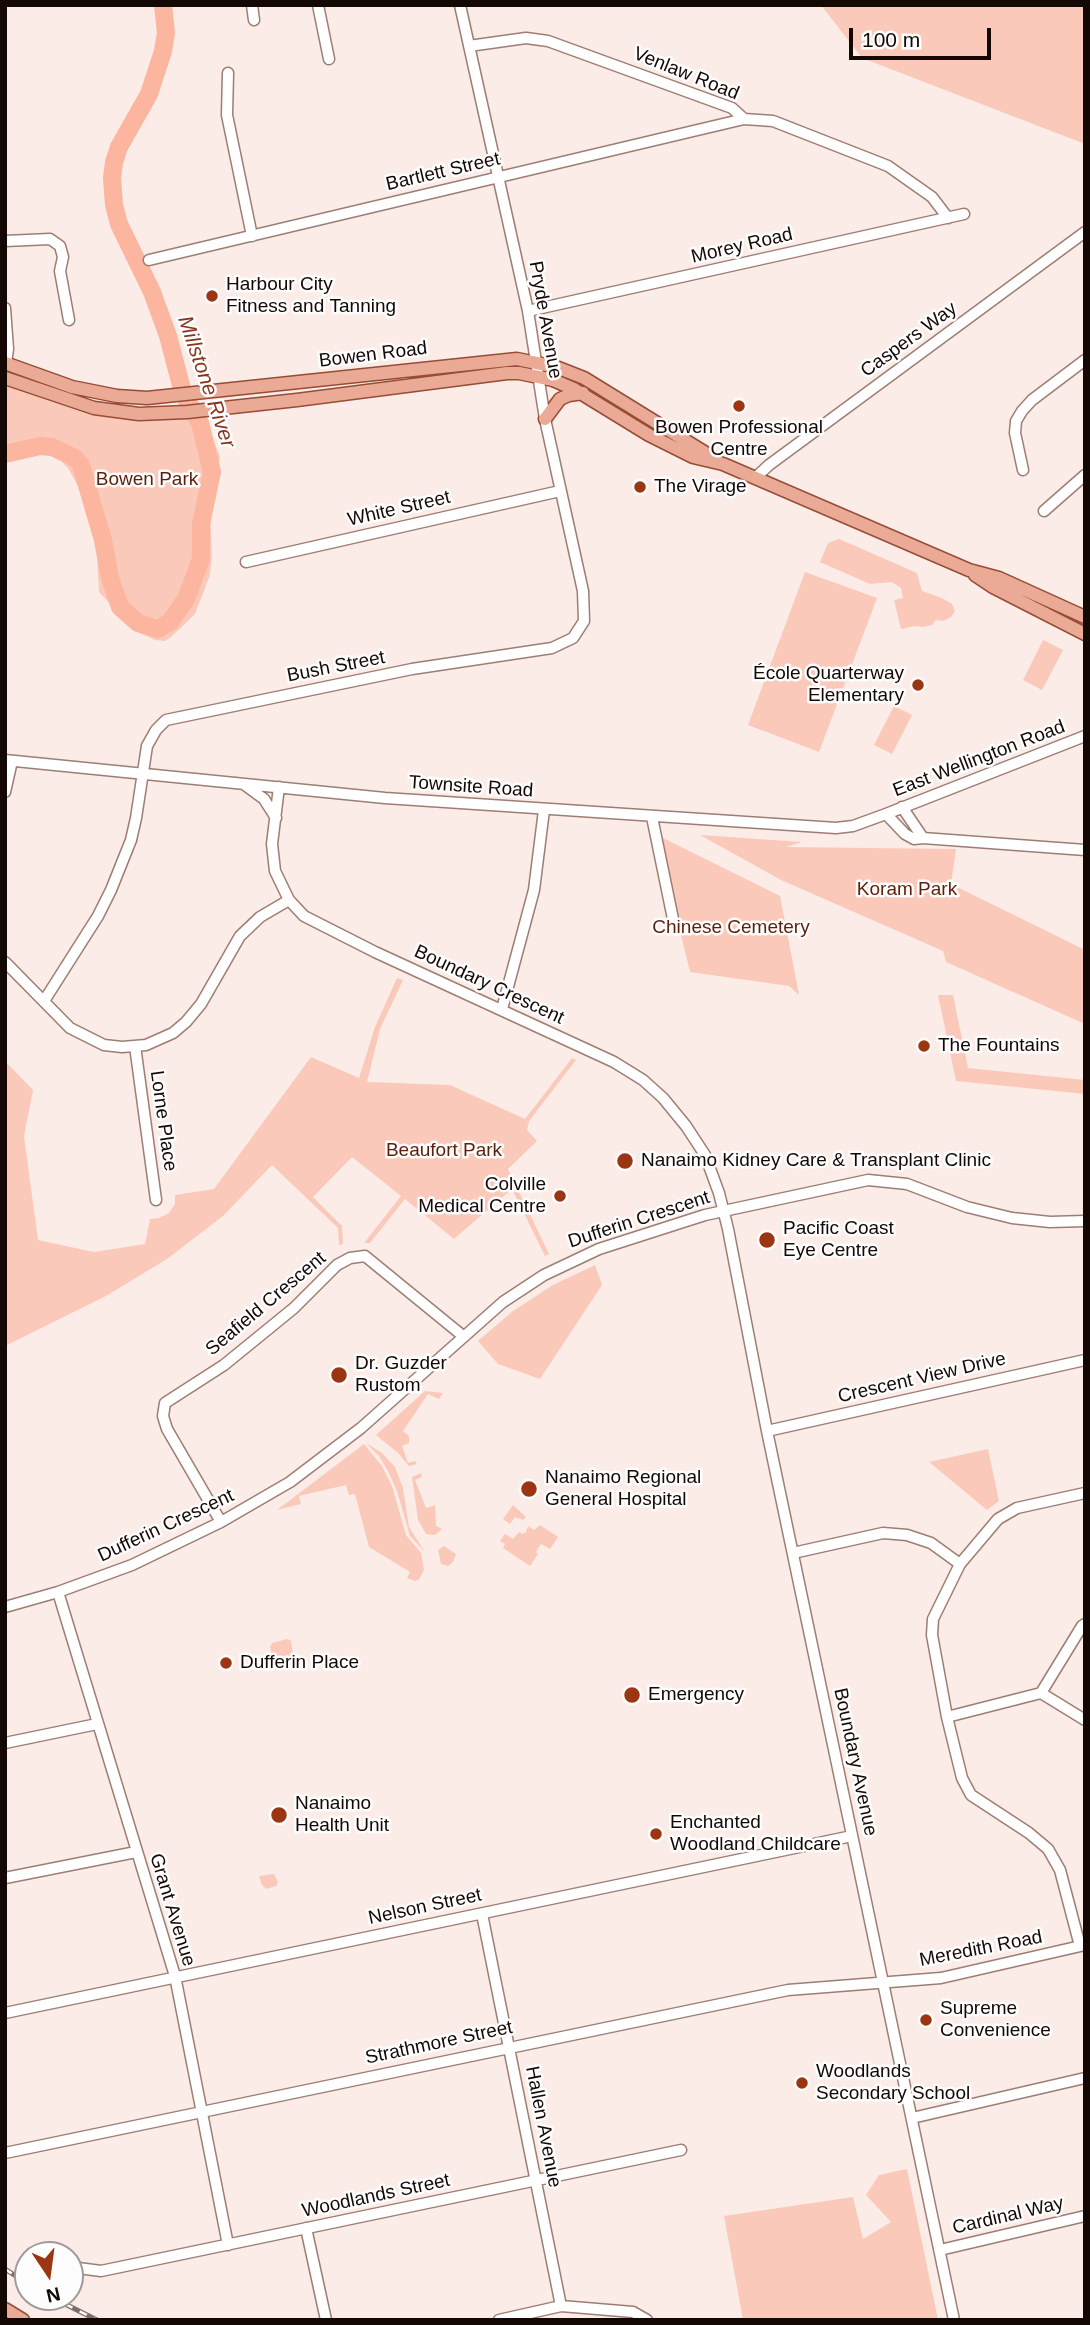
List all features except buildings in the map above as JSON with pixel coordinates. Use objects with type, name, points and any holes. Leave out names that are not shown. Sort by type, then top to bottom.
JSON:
[{"type":"main road","name":"Bowen Road","points":[[5,363],[72,387],[117,396],[147,398],[180,397],[505,359],[537,362],[584,378],[723,464],[969,570],[999,578],[1085,617]]},
{"type":"main road","name":"Bowen Road","points":[[5,379],[75,403],[109,411],[139,414],[187,412],[519,373],[561,383],[583,393],[617,417],[671,447],[692,457],[723,464]]},
{"type":"main road","points":[[545,419],[560,398],[583,393]]},
{"type":"main road","name":"Bowen Road","points":[[969,570],[993,587],[1085,634]]},
{"type":"main road","points":[[5,2309],[23,2320]]},
{"type":"street","points":[[252,5],[254,20]]},
{"type":"street","points":[[318,5],[329,59]]},
{"type":"street","name":"Pryde Avenue","points":[[460,5],[528,312],[545,419],[585,604],[584,621],[573,638]]},
{"type":"street","name":"Venlaw Road","points":[[469,46],[526,38],[548,41],[732,108],[744,119],[773,121],[888,166],[932,197],[948,218]]},
{"type":"street","points":[[228,74],[227,116],[252,236]]},
{"type":"street","name":"Bartlett Street","points":[[149,260],[744,119]]},
{"type":"street","name":"Morey Road","points":[[528,312],[964,214]]},
{"type":"street","name":"Caspers Way","points":[[755,478],[1085,232]]},
{"type":"street","points":[[5,241],[50,239],[60,246],[63,257],[60,271],[69,320]]},
{"type":"street","points":[[5,308],[8,349],[5,363]]},
{"type":"street","points":[[1023,470],[1015,433],[1016,421],[1032,400],[1085,360]]},
{"type":"street","points":[[1044,511],[1085,475]]},
{"type":"street","name":"White Street","points":[[246,562],[560,491]]},
{"type":"street","name":"Bush Street","points":[[44,1001],[98,916],[111,890],[131,840],[149,741],[161,724],[174,718],[446,663],[552,648],[573,638]]},
{"type":"street","name":"East Wellington Road","points":[[886,814],[1085,736]]},
{"type":"street","points":[[5,792],[8,760]]},
{"type":"street","name":"Townsite Road","points":[[8,760],[385,798],[825,829],[853,826],[886,814]]},
{"type":"street","points":[[244,784],[264,799],[276,818]]},
{"type":"street","name":"Boundary Crescent","points":[[279,787],[272,857],[275,871],[289,900],[304,916],[614,1062],[655,1090],[678,1114],[701,1147],[724,1211]]},
{"type":"street","points":[[902,807],[923,838]]},
{"type":"street","points":[[502,1010],[534,890],[544,810]]},
{"type":"street","points":[[886,814],[905,834],[914,839],[1085,850]]},
{"type":"street","points":[[652,817],[673,919]]},
{"type":"street","points":[[5,962],[70,1028],[104,1045],[135,1046],[162,1039],[186,1023],[201,1004],[240,936],[260,917],[289,900]]},
{"type":"street","name":"Lorne Place","points":[[135,1046],[156,1200]]},
{"type":"street","name":"Dufferin Crescent","points":[[5,1607],[58,1592],[132,1564],[221,1522],[290,1482],[361,1428],[463,1336],[526,1286],[599,1249],[724,1211],[841,1184],[884,1180],[914,1186],[967,1207],[1001,1216],[1049,1222],[1085,1221]]},
{"type":"street","name":"Boundary Avenue","points":[[724,1211],[767,1431],[954,2320]]},
{"type":"street","name":"Seafield Crescent","points":[[221,1522],[167,1429],[163,1416],[165,1403],[224,1364],[294,1308],[337,1265],[350,1258],[365,1256],[463,1336]]},
{"type":"street","name":"Crescent View Drive","points":[[767,1431],[1085,1360]]},
{"type":"street","points":[[1082,1945],[1060,1870],[1048,1849],[1029,1833],[971,1795],[962,1778],[947,1717],[932,1635],[933,1619],[960,1564],[998,1519],[1017,1508],[1085,1493]]},
{"type":"street","points":[[793,1553],[883,1533],[907,1535],[931,1543],[960,1564]]},
{"type":"street","name":"Grant Avenue","points":[[58,1592],[175,1976],[228,2245]]},
{"type":"street","points":[[947,1717],[1041,1693],[1085,1624]]},
{"type":"street","points":[[1041,1693],[1085,1720]]},
{"type":"street","points":[[5,1743],[97,1724]]},
{"type":"street","name":"Nelson Street","points":[[5,2013],[852,1836]]},
{"type":"street","points":[[5,1878],[136,1852]]},
{"type":"street","name":"Hallen Avenue","points":[[482,1914],[561,2306]]},
{"type":"street","name":"Meredith Road","points":[[883,1982],[941,1978],[1082,1945]]},
{"type":"street","name":"Strathmore Street","points":[[5,2153],[788,1990],[883,1982]]},
{"type":"street","points":[[912,2118],[1085,2078]]},
{"type":"street","name":"Woodlands Street","points":[[84,2269],[101,2271],[681,2150]]},
{"type":"street","name":"Cardinal Way","points":[[940,2250],[1085,2216]]},
{"type":"street","points":[[306,2228],[326,2320]]},
{"type":"street","points":[[499,2320],[561,2306],[633,2312],[647,2320]]},
{"type":"green space","points":[[821,5],[1085,5],[1085,144],[862,58]]},
{"type":"green space","name":"Bowen Park","points":[[5,381],[77,402],[176,415],[202,410],[220,457],[210,509],[210,575],[195,614],[165,641],[155,640],[135,631],[99,592],[97,557],[90,517],[68,468],[42,451],[31,449],[5,453]]},
{"type":"green space","points":[[839,539],[917,573],[922,591],[952,604],[955,611],[951,617],[943,621],[936,620],[932,625],[901,629],[894,600],[903,598],[901,588],[892,582],[870,584],[820,562],[828,543]]},
{"type":"green space","points":[[805,572],[877,598],[819,752],[748,725]]},
{"type":"green space","points":[[1043,640],[1063,650],[1042,690],[1023,680]]},
{"type":"green space","points":[[894,706],[912,715],[892,754],[874,745]]},
{"type":"green space","name":"Chinese Cemetery","points":[[657,835],[780,896],[799,995],[789,986],[690,972]]},
{"type":"green space","name":"Koram Park","points":[[700,835],[802,842],[786,847],[956,849],[951,884],[1085,950],[1085,1024],[946,962],[943,951],[781,880]]},
{"type":"green space","name":"Beaufort Park","points":[[397,978],[403,980],[380,1029],[367,1082],[450,1085],[525,1119],[572,1058],[576,1060],[529,1121],[527,1130],[537,1141],[508,1169],[549,1254],[545,1256],[512,1189],[454,1239],[405,1199],[370,1243],[364,1243],[401,1196],[352,1157],[313,1197],[342,1226],[343,1244],[339,1245],[338,1228],[272,1165],[223,1216],[167,1259],[106,1296],[5,1346],[5,1061],[33,1090],[24,1136],[38,1240],[94,1252],[145,1244],[150,1219],[169,1213],[175,1204],[175,1195],[214,1189],[311,1057],[359,1078],[375,1027]]},
{"type":"green space","points":[[938,995],[953,995],[968,1068],[1085,1080],[1085,1094],[956,1081]]},
{"type":"green space","points":[[595,1265],[602,1285],[540,1379],[498,1364],[478,1341],[513,1311],[553,1285]]},
{"type":"green space","points":[[425,1391],[443,1393],[439,1399],[428,1394],[403,1431],[409,1436],[409,1443],[402,1446],[408,1463],[415,1461],[417,1464],[409,1466],[376,1435]]},
{"type":"green space","points":[[366,1443],[382,1453],[395,1467],[403,1488],[409,1527],[425,1552],[410,1536],[397,1491],[388,1471],[379,1456]]},
{"type":"green space","points":[[364,1444],[382,1466],[392,1486],[406,1535],[421,1553],[424,1570],[415,1581],[407,1578],[410,1572],[369,1547],[355,1494],[349,1495],[346,1485],[299,1496],[301,1504],[277,1510]]},
{"type":"green space","points":[[988,1449],[999,1501],[987,1510],[929,1462]]},
{"type":"green space","points":[[421,1473],[422,1477],[415,1480],[426,1508],[435,1505],[436,1526],[442,1529],[435,1535],[426,1534],[418,1520],[412,1477]]},
{"type":"green space","points":[[513,1505],[526,1517],[523,1520],[515,1517],[510,1524],[503,1519]]},
{"type":"green space","points":[[540,1525],[558,1537],[550,1549],[541,1544],[530,1566],[503,1548],[505,1544],[500,1541],[505,1534],[513,1539],[519,1532],[526,1532],[528,1526],[534,1530]]},
{"type":"green space","points":[[444,1546],[456,1554],[448,1566],[441,1564],[438,1550]]},
{"type":"green space","points":[[287,1639],[291,1641],[293,1655],[290,1659],[279,1662],[273,1660],[270,1647],[272,1643]]},
{"type":"green space","points":[[274,1874],[278,1882],[276,1886],[266,1889],[259,1876]]},
{"type":"green space","points":[[907,2169],[938,2320],[743,2320],[724,2216],[853,2197],[863,2239],[891,2222],[866,2195],[879,2175]]},
{"type":"waterway","name":"Millstone River","points":[[5,454],[40,446],[52,447],[75,458],[81,465],[120,607],[138,623],[158,629],[170,622],[186,599],[201,559],[201,524],[212,472],[200,423],[183,393],[168,336],[152,292],[119,224],[112,178],[119,147],[149,94],[163,51],[166,33],[163,5]]},
{"type":"railway","points":[[5,2269],[14,2275]]},
{"type":"railway","points":[[79,2311],[97,2320]]},
{"type":"place","name":"Harbour City Fitness and Tanning","points":[[212,296]]},
{"type":"place","name":"Bowen Professional Centre","points":[[739,406]]},
{"type":"place","name":"The Virage","points":[[640,487]]},
{"type":"place","name":"École Quarterway Elementary","points":[[918,685]]},
{"type":"place","name":"The Fountains","points":[[924,1046]]},
{"type":"place","name":"Nanaimo Kidney Care & Transplant Clinic","points":[[625,1161]]},
{"type":"place","name":"Colville Medical Centre","points":[[560,1196]]},
{"type":"place","name":"Pacific Coast Eye Centre","points":[[767,1240]]},
{"type":"place","name":"Dr. Guzder Rustom","points":[[339,1375]]},
{"type":"place","name":"Nanaimo Regional General Hospital","points":[[529,1489]]},
{"type":"place","name":"Dufferin Place","points":[[226,1663]]},
{"type":"place","name":"Emergency","points":[[632,1695]]},
{"type":"place","name":"Nanaimo Health Unit","points":[[279,1815]]},
{"type":"place","name":"Enchanted Woodland Childcare","points":[[656,1834]]},
{"type":"place","name":"Supreme Convenience","points":[[926,2020]]},
{"type":"place","name":"Woodlands Secondary School","points":[[802,2083]]}]
